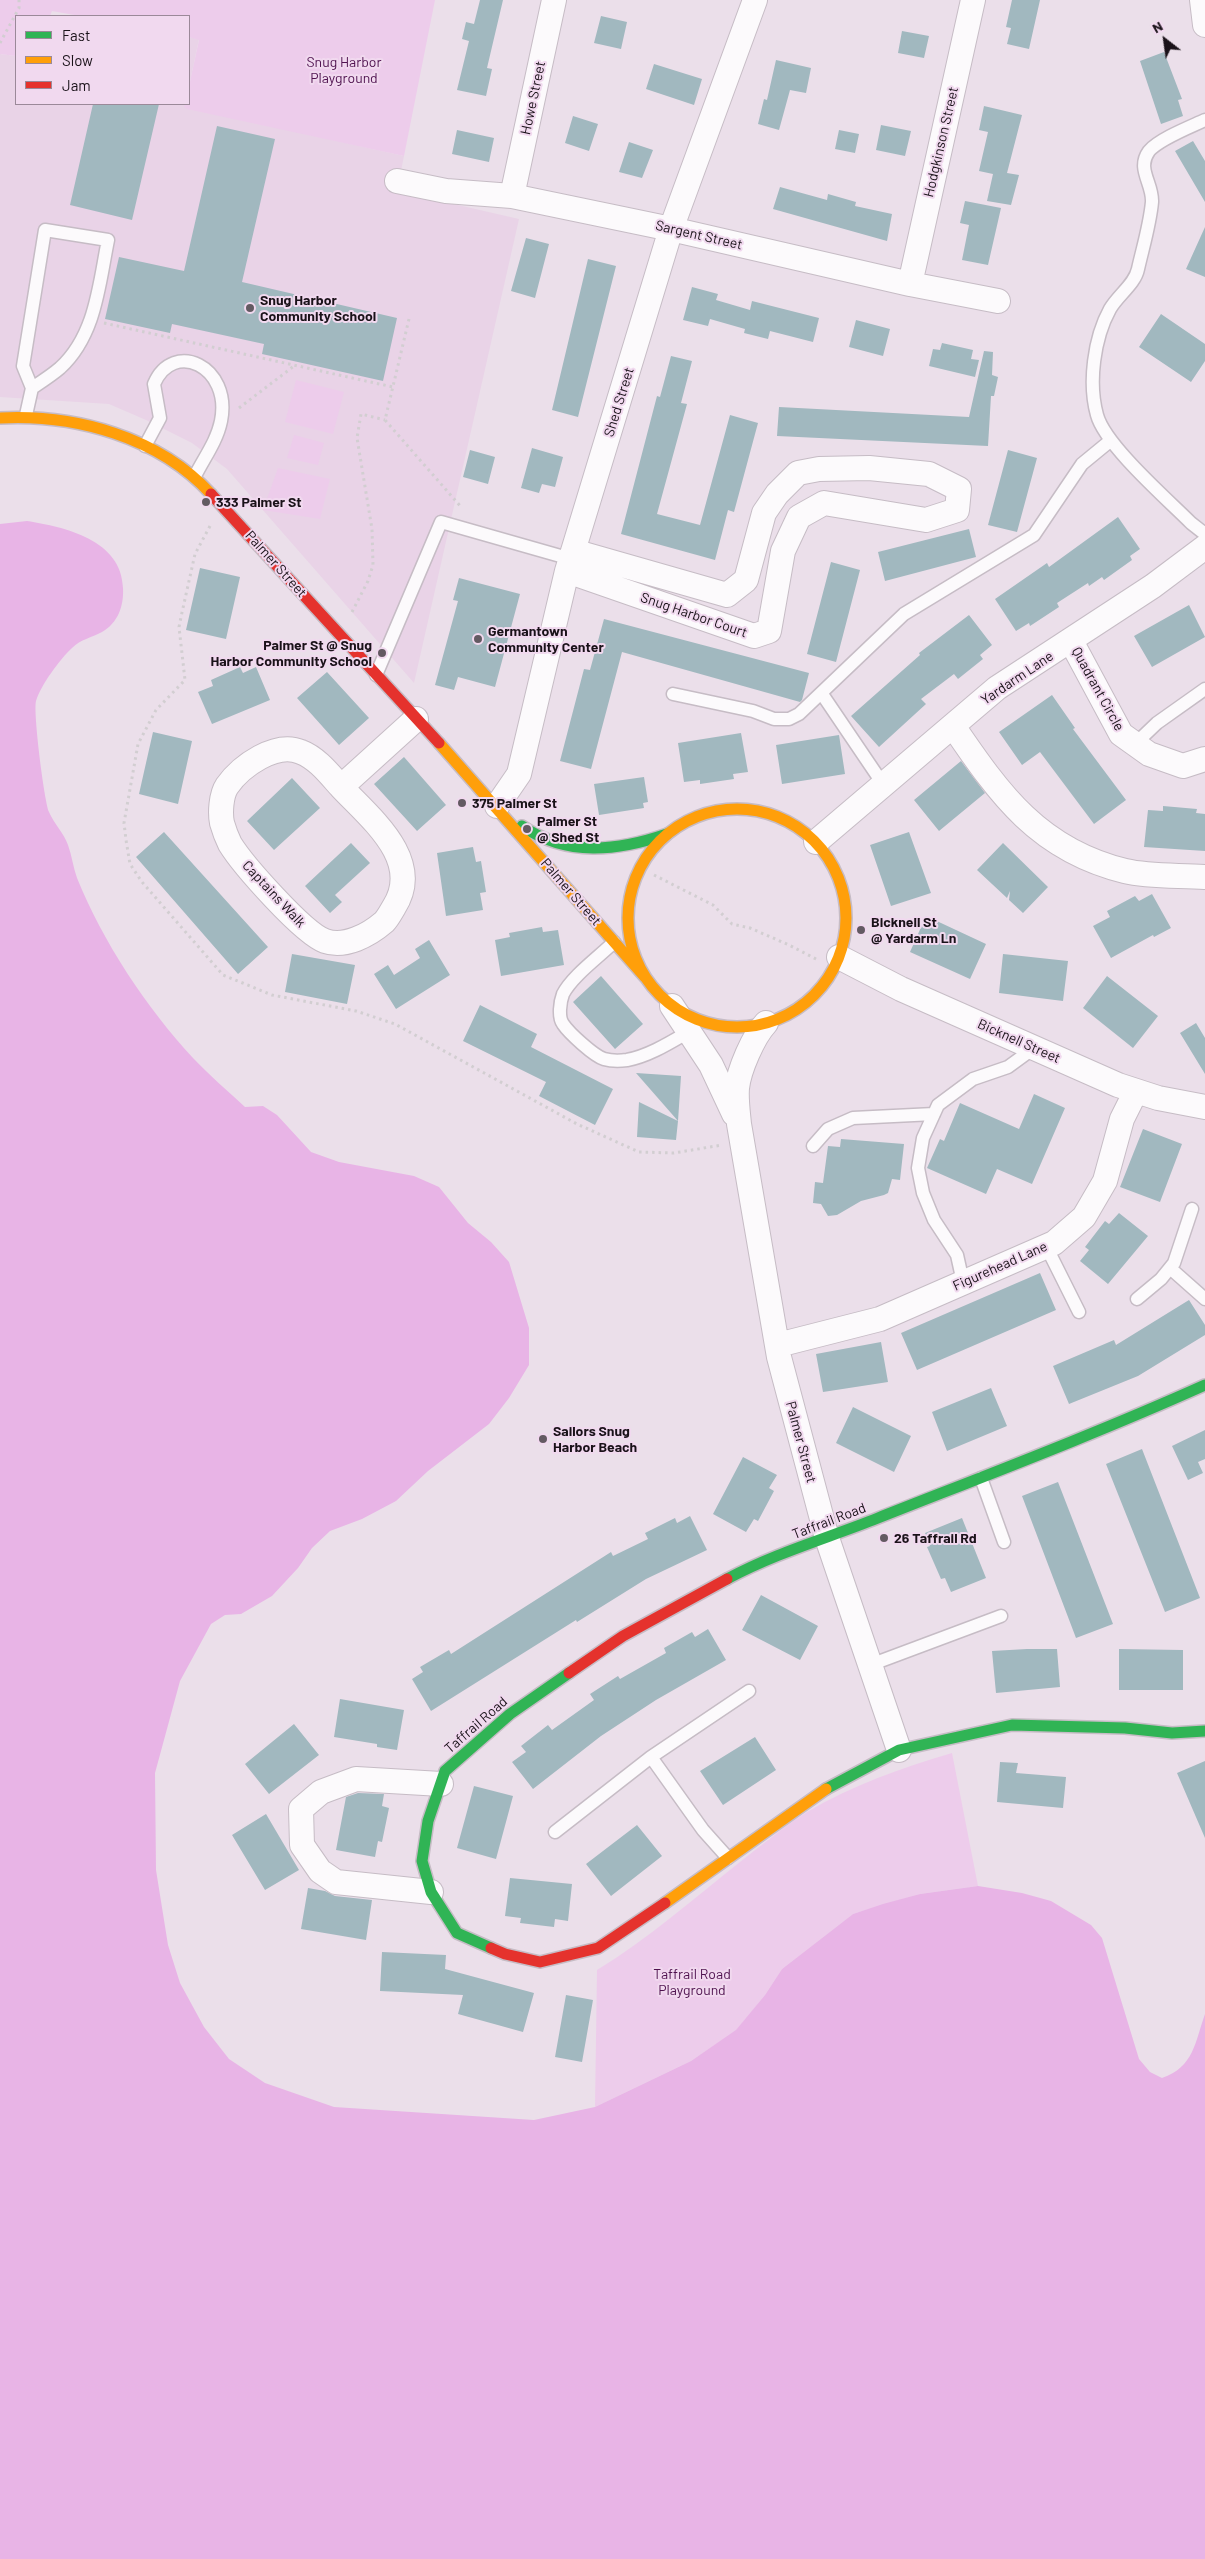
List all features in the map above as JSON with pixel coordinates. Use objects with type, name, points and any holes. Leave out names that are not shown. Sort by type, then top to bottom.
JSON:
[{"type":"street","name":"Howe Street","points":[[512,196],[554,0]]},
{"type":"street","name":"Shed Street","points":[[497,806],[519,774],[570,560],[671,229],[755,0]]},
{"type":"street","name":"Hodgkinson Street","points":[[910,284],[973,0]]},
{"type":"street","points":[[1202,0],[1205,24]]},
{"type":"street","name":"Sargent Street","points":[[397,181],[446,191],[512,196],[671,229],[910,284],[998,301]]},
{"type":"street","name":"Palmer Street","points":[[0,418],[26,415],[89,425],[120,435],[145,446],[195,476],[416,720],[497,806],[614,942],[672,1006],[690,1030],[711,1065],[741,1134]]},
{"type":"street","name":"Snug Harbor Court","points":[[870,468],[930,474],[959,489],[957,510],[926,520],[824,503],[799,517],[783,551],[769,631],[754,636],[570,560],[727,595],[746,580],[764,513],[777,494],[798,474],[819,469],[870,468]]},
{"type":"street","name":"Yardarm Lane","points":[[816,842],[997,688],[1071,642],[1153,586],[1205,547]]},
{"type":"street","name":"Quadrant Circle","points":[[1071,642],[1121,734],[1148,754],[1183,766],[1205,759]]},
{"type":"street","points":[[341,787],[416,720]]},
{"type":"street","points":[[952,726],[992,784],[1029,822],[1066,850],[1126,871],[1205,877]]},
{"type":"street","name":"Captains Walk","points":[[286,749],[302,752],[322,766],[341,787],[387,836],[401,862],[402,882],[399,899],[385,921],[363,936],[346,942],[326,941],[308,931],[241,860],[230,843],[222,815],[226,787],[244,768],[269,753],[286,749]]},
{"type":"street","name":"Palmer Street","points":[[497,806],[530,833],[554,842],[586,848],[622,847],[667,834]]},
{"type":"street","points":[[645,977],[632,949],[628,918],[633,886],[645,860],[667,834],[695,818],[727,810],[760,811],[790,822],[816,842],[831,862],[841,884],[846,909],[846,933],[831,960],[827,980],[810,999],[790,1014],[766,1023],[733,1027],[725,1026],[702,1021],[672,1006]]},
{"type":"street","name":"Bicknell Street","points":[[831,960],[1118,1085],[1158,1098],[1205,1107]]},
{"type":"street","name":"Palmer Street","points":[[766,1023],[758,1031],[750,1048],[737,1088],[741,1134],[779,1357],[827,1538],[899,1750]]},
{"type":"street","name":"Figurehead Lane","points":[[778,1345],[880,1319],[1054,1243],[1084,1217],[1105,1181],[1122,1118],[1136,1090]]},
{"type":"street","name":"Taffrail Road","points":[[1205,1385],[1136,1416],[981,1478],[755,1564],[623,1636],[510,1714],[445,1771],[428,1821],[422,1861],[431,1892],[457,1933],[505,1954],[540,1962],[598,1948],[818,1793],[899,1750],[1012,1725],[1125,1728],[1172,1733],[1205,1730]]},
{"type":"street","points":[[431,1892],[336,1882],[320,1871],[302,1846],[301,1809],[321,1792],[356,1779],[441,1784]]},
{"type":"lane","points":[[1205,120],[1159,143],[1150,150],[1145,158],[1144,174],[1152,202],[1138,272],[1110,309],[1099,337],[1094,371],[1094,398],[1097,416],[1110,441],[1190,523],[1205,534]]},
{"type":"lane","points":[[26,415],[32,388],[23,366],[45,230],[108,240],[92,320],[86,334],[61,367],[32,388]]},
{"type":"lane","points":[[145,446],[160,418],[154,384],[157,378],[168,367],[188,362],[210,371],[221,391],[222,410],[216,438],[195,476]]},
{"type":"lane","points":[[673,694],[781,720],[798,714],[822,694],[904,614],[1034,535],[1082,464],[1110,441]]},
{"type":"lane","points":[[376,675],[441,522],[570,560]]},
{"type":"lane","points":[[1135,744],[1157,723],[1205,690]]},
{"type":"lane","points":[[822,694],[883,784]]},
{"type":"lane","points":[[614,942],[571,984],[564,994],[560,1008],[562,1023],[595,1053],[604,1059],[617,1061],[629,1060],[660,1048],[690,1030]]},
{"type":"lane","points":[[963,1282],[957,1255],[934,1220],[923,1193],[918,1168],[923,1138],[938,1105],[973,1079],[1008,1067],[1034,1048]]},
{"type":"lane","points":[[813,1146],[828,1129],[853,1118],[934,1114]]},
{"type":"lane","points":[[1137,1299],[1161,1279],[1174,1264],[1192,1209]]},
{"type":"lane","points":[[1046,1246],[1080,1312]]},
{"type":"lane","points":[[1170,1268],[1205,1299]]},
{"type":"lane","points":[[981,1478],[1004,1542]]},
{"type":"lane","points":[[870,1665],[1001,1616]]},
{"type":"lane","points":[[555,1832],[651,1757],[749,1691]]},
{"type":"lane","points":[[651,1757],[703,1830],[728,1858]]},
{"type":"path","points":[[15,15],[19,8],[19,0]]},
{"type":"path","points":[[0,43],[15,15]]},
{"type":"path","points":[[385,420],[409,319]]},
{"type":"path","points":[[92,320],[393,387]]},
{"type":"path","points":[[222,410],[235,411],[294,366]]},
{"type":"path","points":[[336,632],[362,596],[373,565],[372,529],[357,438],[361,414],[385,420],[462,508]]},
{"type":"path","points":[[225,509],[212,522],[195,554],[179,627],[185,680],[167,696],[147,723],[138,744],[124,823],[130,864],[142,882],[223,975],[280,997],[356,1011],[395,1024],[577,1124],[639,1152],[674,1153],[741,1134]]},
{"type":"path","points":[[654,875],[714,905],[732,924],[831,960]]},
{"type":"shaded area","points":[[190,37],[199,39],[190,81]]},
{"type":"shaded area","name":"Snug Harbor Community School","points":[[0,54],[15,56],[15,105],[185,105],[185,107],[404,156],[397,191],[519,219],[414,683],[227,469],[192,443],[109,404],[0,397]]},
{"type":"shaded area","points":[[27,521],[58,527],[89,539],[102,547],[113,558],[120,572],[123,595],[116,619],[108,628],[75,645],[67,653],[42,688],[35,708],[44,791],[49,812],[66,841],[77,878],[99,926],[127,973],[142,996],[176,1038],[199,1064],[245,1107],[263,1106],[277,1115],[311,1152],[339,1162],[414,1176],[439,1187],[468,1223],[491,1242],[509,1262],[529,1328],[529,1365],[509,1398],[489,1424],[428,1471],[396,1501],[362,1519],[330,1531],[312,1548],[298,1568],[272,1596],[241,1614],[225,1615],[211,1624],[180,1681],[155,1773],[156,1870],[168,1945],[180,1983],[204,2027],[229,2059],[265,2083],[334,2107],[534,2120],[595,2107],[691,2061],[736,2030],[765,1995],[782,1969],[853,1914],[920,1894],[978,1886],[1022,1893],[1051,1901],[1091,1925],[1102,1938],[1139,2059],[1150,2072],[1162,2078],[1181,2067],[1192,2052],[1205,2014],[1205,2559],[0,2559],[0,524]]},
{"type":"green space","name":"Snug Harbor Playground","points":[[0,0],[435,0],[404,156],[187,109],[184,107],[185,105],[190,105],[190,81],[199,40],[190,37],[190,15],[74,15],[52,11],[50,15],[15,15],[15,56],[0,54]]},
{"type":"green space","points":[[296,380],[344,392],[333,434],[285,422]]},
{"type":"green space","points":[[294,435],[324,443],[318,465],[287,458]]},
{"type":"green space","points":[[278,468],[330,479],[320,519],[263,510]]},
{"type":"green space","name":"Taffrail Road Playground","points":[[952,1753],[978,1886],[920,1894],[853,1914],[782,1969],[765,1995],[736,2031],[691,2061],[595,2107],[597,1970],[652,1932],[773,1836],[807,1812],[824,1802],[878,1778]]},
{"type":"building","points":[[480,0],[503,0],[487,68],[492,69],[486,96],[457,90],[469,41],[462,39],[466,22],[474,24]]},
{"type":"building","points":[[1012,0],[1040,0],[1029,49],[1007,44],[1011,28],[1006,27]]},
{"type":"building","points":[[601,16],[627,22],[621,49],[594,43]]},
{"type":"building","points":[[902,31],[929,36],[924,58],[898,53]]},
{"type":"building","points":[[1164,52],[1182,99],[1178,100],[1183,116],[1161,124],[1140,61]]},
{"type":"building","points":[[776,60],[811,68],[806,93],[790,90],[779,130],[758,124],[764,99],[767,100]]},
{"type":"building","points":[[654,64],[702,79],[694,105],[646,89]]},
{"type":"building","points":[[93,105],[159,105],[132,220],[70,205]]},
{"type":"building","points":[[984,106],[1022,115],[1007,173],[1019,175],[1011,205],[987,201],[993,174],[979,171],[988,132],[979,130]]},
{"type":"building","points":[[573,116],[598,124],[589,151],[565,143]]},
{"type":"building","points":[[881,125],[911,131],[905,156],[876,150]]},
{"type":"building","points":[[217,126],[275,139],[242,282],[397,318],[383,381],[262,354],[264,344],[172,324],[170,333],[105,319],[119,257],[184,271]]},
{"type":"building","points":[[457,130],[494,138],[489,162],[452,154]]},
{"type":"building","points":[[839,130],[859,134],[855,153],[835,149]]},
{"type":"building","points":[[1193,141],[1205,161],[1205,202],[1175,151]]},
{"type":"building","points":[[629,142],[653,150],[642,178],[619,172]]},
{"type":"building","points":[[780,187],[827,200],[828,194],[856,202],[855,206],[892,214],[887,241],[773,209]]},
{"type":"building","points":[[965,201],[1001,208],[988,265],[962,260],[969,225],[960,223]]},
{"type":"building","points":[[1205,227],[1205,277],[1186,269]]},
{"type":"building","points":[[526,238],[549,244],[535,298],[511,291]]},
{"type":"building","points":[[588,259],[616,266],[578,417],[552,410]]},
{"type":"building","points":[[692,287],[718,294],[716,300],[750,310],[752,301],[819,318],[813,342],[770,331],[768,339],[744,333],[745,329],[710,319],[708,326],[683,320]]},
{"type":"building","points":[[1161,314],[1205,344],[1205,361],[1191,382],[1139,347]]},
{"type":"building","points":[[856,320],[890,329],[883,356],[849,347]]},
{"type":"building","points":[[942,343],[973,350],[971,359],[979,360],[975,377],[929,366],[933,349],[940,350]]},
{"type":"building","points":[[984,351],[993,352],[992,375],[998,377],[994,396],[991,396],[988,446],[777,436],[779,407],[969,417]]},
{"type":"building","points":[[671,356],[692,361],[681,403],[687,404],[657,514],[700,525],[730,415],[758,423],[734,512],[728,510],[715,560],[621,534],[657,396],[660,397]]},
{"type":"building","points":[[532,448],[563,457],[555,487],[542,484],[539,493],[521,488]]},
{"type":"building","points":[[470,450],[495,457],[488,484],[463,477]]},
{"type":"building","points":[[1008,450],[1037,458],[1017,532],[988,525]]},
{"type":"building","points":[[1118,517],[1140,549],[1130,556],[1132,560],[1104,580],[1102,577],[1089,586],[1088,583],[1057,603],[1059,607],[1030,626],[1029,623],[1016,631],[995,599],[1047,563],[1049,567]]},
{"type":"building","points":[[969,529],[976,557],[885,581],[878,552]]},
{"type":"building","points":[[831,562],[860,570],[836,662],[807,654]]},
{"type":"building","points":[[200,568],[240,577],[226,639],[186,630]]},
{"type":"building","name":"Germantown Community Center","points":[[459,578],[520,594],[495,687],[458,677],[454,690],[435,685],[458,601],[453,600]]},
{"type":"building","points":[[1189,605],[1205,637],[1152,667],[1134,636]]},
{"type":"building","points":[[969,615],[992,645],[980,655],[983,659],[958,679],[954,674],[921,699],[926,704],[879,747],[851,716],[920,655],[919,653]]},
{"type":"building","points":[[604,619],[809,673],[802,700],[800,702],[622,652],[591,769],[560,761],[584,669],[590,670]]},
{"type":"building","points":[[240,667],[243,673],[256,667],[270,700],[212,724],[198,692],[213,686],[211,680]]},
{"type":"building","points":[[327,672],[369,718],[339,745],[297,698]]},
{"type":"building","points":[[1052,695],[1075,728],[1073,729],[1126,800],[1094,824],[1040,752],[1022,765],[999,732]]},
{"type":"building","points":[[153,732],[192,741],[178,804],[139,794]]},
{"type":"building","points":[[741,733],[748,772],[733,774],[734,779],[700,784],[700,780],[684,782],[678,743]]},
{"type":"building","points":[[839,735],[845,774],[782,784],[776,745]]},
{"type":"building","points":[[404,757],[446,805],[417,831],[374,784]]},
{"type":"building","points":[[961,761],[985,793],[939,831],[914,800]]},
{"type":"building","points":[[644,777],[648,802],[643,803],[644,808],[599,815],[594,784]]},
{"type":"building","points":[[292,778],[320,808],[274,850],[247,821]]},
{"type":"building","points":[[1163,806],[1197,809],[1196,813],[1205,814],[1205,851],[1144,847],[1148,810],[1163,811]]},
{"type":"building","points":[[164,832],[268,947],[238,974],[136,857]]},
{"type":"building","points":[[909,832],[931,893],[891,906],[870,845]]},
{"type":"building","points":[[351,843],[370,863],[335,895],[342,902],[330,913],[305,886]]},
{"type":"building","points":[[1003,843],[1048,887],[1023,913],[1009,900],[1010,891],[1007,898],[977,870]]},
{"type":"building","points":[[473,847],[476,862],[481,861],[486,892],[480,893],[483,910],[446,916],[437,853]]},
{"type":"building","points":[[1152,894],[1171,928],[1154,937],[1153,935],[1111,958],[1093,926],[1110,917],[1107,911],[1135,896],[1139,901]]},
{"type":"building","points":[[926,916],[986,944],[970,979],[910,952]]},
{"type":"building","points":[[542,927],[543,932],[558,930],[564,965],[501,976],[495,940],[510,937],[509,933]]},
{"type":"building","points":[[429,940],[450,975],[396,1009],[374,974],[388,965],[394,975],[420,958],[415,949]]},
{"type":"building","points":[[292,954],[355,965],[347,1004],[285,992]]},
{"type":"building","points":[[1003,954],[1068,961],[1063,1001],[999,993]]},
{"type":"building","points":[[601,976],[643,1024],[615,1049],[573,1002]]},
{"type":"building","points":[[1107,976],[1158,1016],[1133,1048],[1083,1008]]},
{"type":"building","points":[[480,1005],[537,1034],[531,1047],[613,1089],[595,1125],[539,1096],[546,1082],[463,1041]]},
{"type":"building","points":[[1196,1023],[1205,1038],[1205,1074],[1180,1033]]},
{"type":"building","points":[[636,1073],[681,1076],[678,1121]]},
{"type":"building","points":[[1034,1094],[1065,1108],[1032,1184],[997,1169],[986,1194],[927,1168],[940,1139],[944,1141],[960,1103],[1019,1129]]},
{"type":"building","points":[[639,1102],[678,1121],[676,1140],[637,1137]]},
{"type":"building","points":[[1143,1129],[1182,1144],[1160,1202],[1120,1187]]},
{"type":"building","points":[[841,1139],[904,1144],[900,1180],[892,1179],[888,1193],[884,1195],[861,1201],[837,1215],[828,1216],[821,1204],[813,1203],[815,1182],[823,1183],[828,1146],[840,1147]]},
{"type":"building","points":[[1119,1213],[1148,1236],[1108,1284],[1080,1261],[1089,1250],[1085,1247],[1105,1221],[1109,1224]]},
{"type":"building","points":[[1040,1273],[1056,1310],[917,1370],[901,1333]]},
{"type":"building","points":[[1189,1300],[1205,1325],[1205,1335],[1138,1376],[1069,1404],[1053,1366],[1114,1340],[1116,1345]]},
{"type":"building","points":[[881,1342],[888,1382],[823,1392],[816,1354]]},
{"type":"building","points":[[991,1388],[1007,1426],[947,1451],[932,1412]]},
{"type":"building","points":[[853,1407],[911,1436],[894,1472],[836,1443]]},
{"type":"building","points":[[1205,1430],[1205,1459],[1198,1462],[1203,1473],[1188,1480],[1172,1446]]},
{"type":"building","points":[[1142,1449],[1200,1598],[1165,1612],[1106,1464]]},
{"type":"building","points":[[743,1457],[777,1475],[769,1488],[774,1491],[758,1521],[754,1519],[746,1532],[713,1514]]},
{"type":"building","points":[[1058,1482],[1113,1624],[1076,1638],[1022,1496]]},
{"type":"building","points":[[690,1516],[707,1550],[646,1579],[577,1622],[576,1620],[431,1711],[412,1679],[423,1672],[420,1667],[449,1650],[451,1654],[611,1552],[613,1556],[648,1539],[645,1533],[675,1518],[677,1523]]},
{"type":"building","points":[[962,1518],[986,1578],[951,1592],[945,1578],[941,1579],[927,1547],[930,1546],[925,1533]]},
{"type":"building","points":[[761,1595],[818,1626],[800,1660],[742,1630]]},
{"type":"building","points":[[708,1629],[726,1660],[656,1700],[601,1736],[533,1789],[512,1762],[526,1752],[521,1746],[548,1725],[552,1730],[594,1700],[590,1694],[618,1676],[620,1679],[666,1653],[664,1648],[692,1632],[695,1637]]},
{"type":"building","points":[[1057,1649],[1060,1687],[996,1693],[992,1651]]},
{"type":"building","points":[[1119,1649],[1183,1650],[1183,1690],[1119,1690]]},
{"type":"building","points":[[340,1699],[404,1710],[397,1750],[377,1747],[377,1744],[334,1737]]},
{"type":"building","points":[[294,1724],[319,1755],[269,1794],[245,1764]]},
{"type":"building","points":[[755,1737],[776,1770],[723,1805],[700,1771]]},
{"type":"building","points":[[1205,1761],[1205,1838],[1177,1773]]},
{"type":"building","points":[[1000,1762],[1018,1763],[1016,1773],[1066,1777],[1063,1808],[997,1802]]},
{"type":"building","points":[[474,1786],[513,1796],[496,1859],[457,1848]]},
{"type":"building","points":[[358,1793],[384,1794],[382,1806],[389,1808],[382,1842],[378,1841],[375,1857],[336,1850],[346,1797]]},
{"type":"building","points":[[266,1814],[299,1870],[265,1890],[232,1835]]},
{"type":"building","points":[[637,1825],[662,1856],[611,1896],[586,1864]]},
{"type":"building","points":[[510,1878],[572,1884],[568,1921],[555,1919],[554,1927],[520,1923],[521,1918],[505,1916]]},
{"type":"building","points":[[308,1888],[325,1891],[335,1896],[372,1900],[366,1940],[301,1929]]},
{"type":"building","points":[[382,1952],[446,1955],[445,1969],[534,1993],[523,2032],[458,2014],[463,1995],[380,1991]]},
{"type":"building","points":[[566,1995],[593,2000],[582,2062],[555,2057]]},
{"type":"traffic: fast","points":[[522,826],[539,836],[557,843],[593,848],[630,844],[667,834]]},
{"type":"traffic: fast","points":[[727,1579],[783,1554],[1042,1453],[1205,1385]]},
{"type":"traffic: fast","points":[[491,1948],[457,1933],[431,1892],[422,1861],[428,1821],[445,1771],[510,1714],[569,1673]]},
{"type":"traffic: fast","points":[[826,1789],[899,1750],[1012,1725],[1125,1728],[1172,1733],[1205,1731]]},
{"type":"traffic: slow","points":[[0,418],[57,420],[86,425],[114,433],[141,444],[167,458],[190,474],[211,494]]},
{"type":"traffic: slow","points":[[439,743],[645,977]]},
{"type":"traffic: slow","points":[[737,809],[758,811],[779,818],[788,822],[814,841],[833,867],[837,876],[844,897],[846,918],[844,939],[837,960],[833,969],[814,995],[788,1014],[779,1018],[758,1025],[737,1027],[716,1025],[695,1018],[686,1014],[660,995],[641,969],[637,960],[630,939],[628,918],[630,897],[637,876],[641,867],[660,841],[686,822],[695,818],[716,811],[737,809]]},
{"type":"traffic: slow","points":[[665,1903],[826,1789]]},
{"type":"traffic: jam","points":[[211,494],[439,743]]},
{"type":"traffic: jam","points":[[569,1673],[623,1636],[727,1579]]},
{"type":"traffic: jam","points":[[491,1948],[505,1954],[540,1962],[598,1948],[665,1903]]},
{"type":"place","name":"Snug Harbor Community School","points":[[250,308]]},
{"type":"place","name":"333 Palmer St","points":[[206,502]]},
{"type":"place","name":"Germantown Community Center","points":[[478,639]]},
{"type":"place","name":"Palmer St @ Snug Harbor Community School","points":[[382,653]]},
{"type":"place","name":"375 Palmer St","points":[[462,803]]},
{"type":"place","name":"Palmer St @ Shed St","points":[[527,829]]},
{"type":"place","name":"Bicknell St @ Yardarm Ln","points":[[861,930]]},
{"type":"place","name":"Sailors Snug Harbor Beach","points":[[543,1439]]},
{"type":"place","name":"26 Taffrail Rd","points":[[884,1538]]}]
